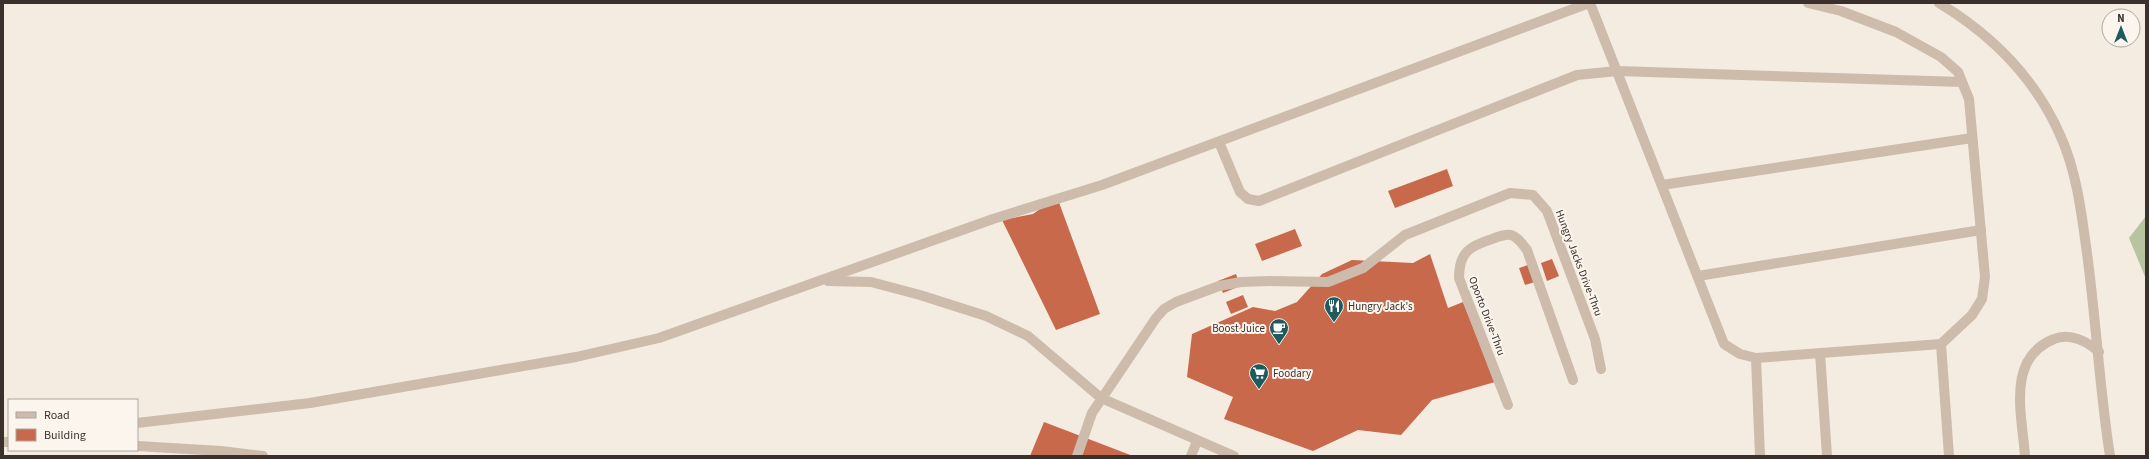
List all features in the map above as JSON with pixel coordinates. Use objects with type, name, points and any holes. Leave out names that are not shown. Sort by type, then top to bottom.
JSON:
[{"type":"lane","points":[[138,423],[310,403],[576,357],[659,338],[993,219],[1102,185],[1590,3],[1724,344],[1740,354],[1756,358],[1941,344],[1972,315],[1982,299],[1985,277],[1969,99],[1958,72],[1941,57],[1896,32],[1841,11],[1808,3]]},
{"type":"lane","points":[[1939,3],[1990,39],[2015,64],[2040,97],[2061,137],[2073,172],[2082,216],[2110,456]]},
{"type":"lane","points":[[1219,142],[1240,192],[1248,199],[1259,201],[1577,75],[1617,71],[1962,82]]},
{"type":"lane","points":[[1662,186],[1972,138]]},
{"type":"lane","name":"Hungry Jacks Drive-Thru","points":[[1076,456],[1092,413],[1156,318],[1164,309],[1176,302],[1219,286],[1241,282],[1328,282],[1363,268],[1405,235],[1510,193],[1517,192],[1533,195],[1547,211],[1595,339],[1600,369]]},
{"type":"lane","points":[[1698,276],[1981,230]]},
{"type":"lane","name":"Oporto Drive-Thru","points":[[1508,405],[1459,278],[1459,267],[1464,256],[1474,245],[1504,235],[1518,239],[1527,250],[1573,380]]},
{"type":"lane","points":[[823,280],[871,282],[920,295],[986,316],[1028,336],[1101,398],[1234,456]]},
{"type":"lane","points":[[2025,456],[2020,386],[2022,372],[2030,356],[2042,344],[2057,338],[2078,339],[2089,343],[2099,352]]},
{"type":"lane","points":[[1941,344],[1949,456]]},
{"type":"lane","points":[[1820,353],[1827,456]]},
{"type":"lane","points":[[1756,358],[1760,456]]},
{"type":"lane","points":[[1191,456],[1197,440]]},
{"type":"lane","points":[[138,446],[221,451],[263,456]]},
{"type":"green space","points":[[2146,216],[2146,279],[2129,238]]},
{"type":"building","points":[[1447,169],[1453,186],[1395,208],[1388,191]]},
{"type":"building","points":[[1057,197],[1100,314],[1056,330],[1002,220],[1033,214]]},
{"type":"building","points":[[1295,229],[1302,246],[1262,261],[1255,244]]},
{"type":"building","points":[[1430,254],[1448,308],[1463,302],[1495,382],[1432,400],[1401,435],[1358,430],[1313,451],[1224,419],[1233,397],[1187,377],[1192,334],[1253,307],[1275,311],[1297,302],[1322,274],[1352,260],[1413,263]]},
{"type":"building","points":[[1552,259],[1559,276],[1547,281],[1541,263]]},
{"type":"building","points":[[1531,264],[1538,281],[1525,285],[1519,268]]},
{"type":"building","points":[[1236,274],[1240,286],[1223,293],[1218,281]]},
{"type":"building","points":[[1243,295],[1248,307],[1231,314],[1226,302]]},
{"type":"building","points":[[1044,422],[1133,456],[1030,456]]},
{"type":"place","name":"Hungry Jack's","points":[[1334,323]]},
{"type":"place","name":"Boost Juice","points":[[1279,345]]},
{"type":"place","name":"Foodary","points":[[1259,390]]}]
